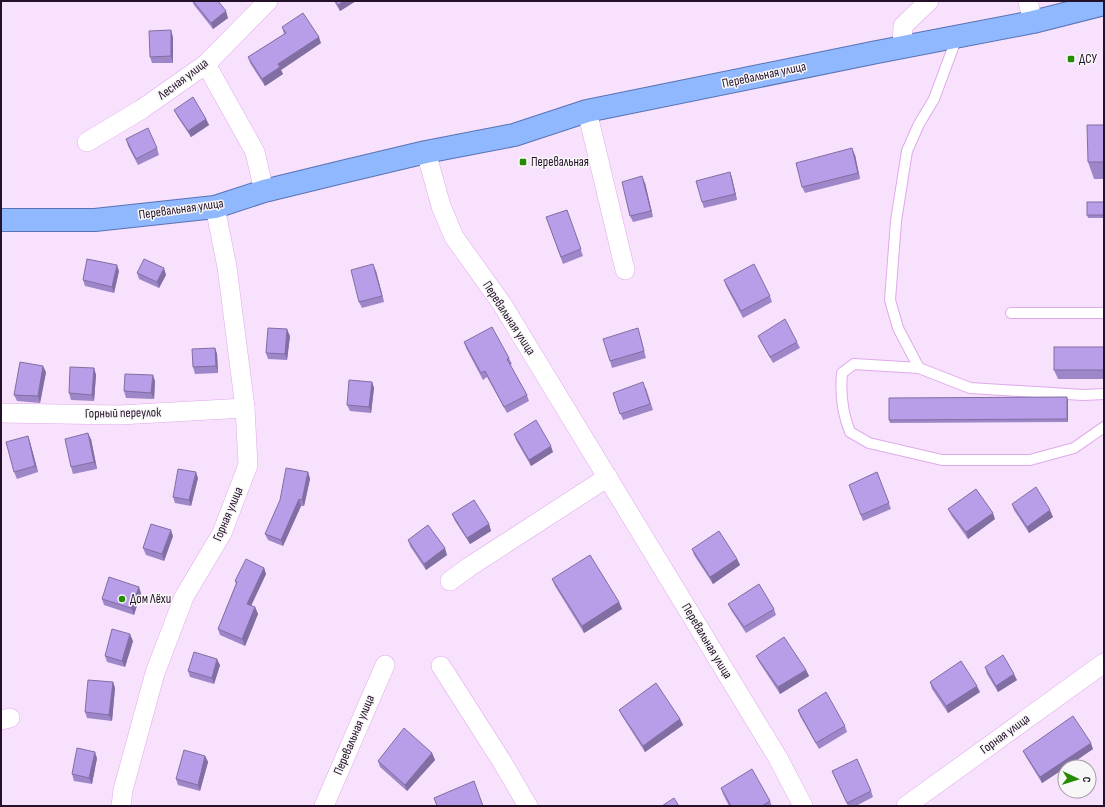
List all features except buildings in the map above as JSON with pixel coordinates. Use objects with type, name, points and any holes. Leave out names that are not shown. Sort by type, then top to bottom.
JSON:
[{"type":"highway","name":"Перевальная улица","points":[[1,220],[95,220],[215,207],[264,191],[426,152],[514,135],[587,111],[1033,22],[1104,4]]},
{"type":"street","name":"Лесная улица","points":[[88,142],[142,109],[206,64],[268,1]]},
{"type":"street","points":[[902,48],[903,26],[929,1]]},
{"type":"street","points":[[1028,1],[1033,22]]},
{"type":"street","points":[[206,64],[255,152],[264,191]]},
{"type":"street","points":[[587,111],[626,270]]},
{"type":"street","name":"Перевальная улица","points":[[426,152],[441,206],[454,237],[502,304],[778,758],[803,806]]},
{"type":"street","name":"Горная улица","points":[[121,806],[123,790],[154,673],[184,597],[222,533],[248,465],[245,408],[227,266],[215,207]]},
{"type":"street","name":"Горный переулок","points":[[1,414],[119,415],[245,408]]},
{"type":"street","points":[[450,581],[469,567],[608,477]]},
{"type":"street","name":"Горная улица","points":[[906,806],[1104,663]]},
{"type":"street","name":"Перевальная улица","points":[[324,806],[385,665]]},
{"type":"street","points":[[441,666],[501,760],[528,806]]},
{"type":"lane","points":[[919,368],[898,328],[890,300],[896,222],[907,151],[919,124],[934,100],[957,37]]},
{"type":"lane","points":[[1011,314],[1104,313]]},
{"type":"lane","points":[[1104,394],[1083,395],[970,388],[919,368],[854,364],[842,373],[841,390],[844,416],[850,432],[869,442],[942,460],[1030,460],[1074,448],[1104,427]]},
{"type":"place","name":"ДСУ","points":[[1071,59]]},
{"type":"place","name":"Перевальная","points":[[523,162]]},
{"type":"place","name":"Дом Лёхи","points":[[122,599]]}]
